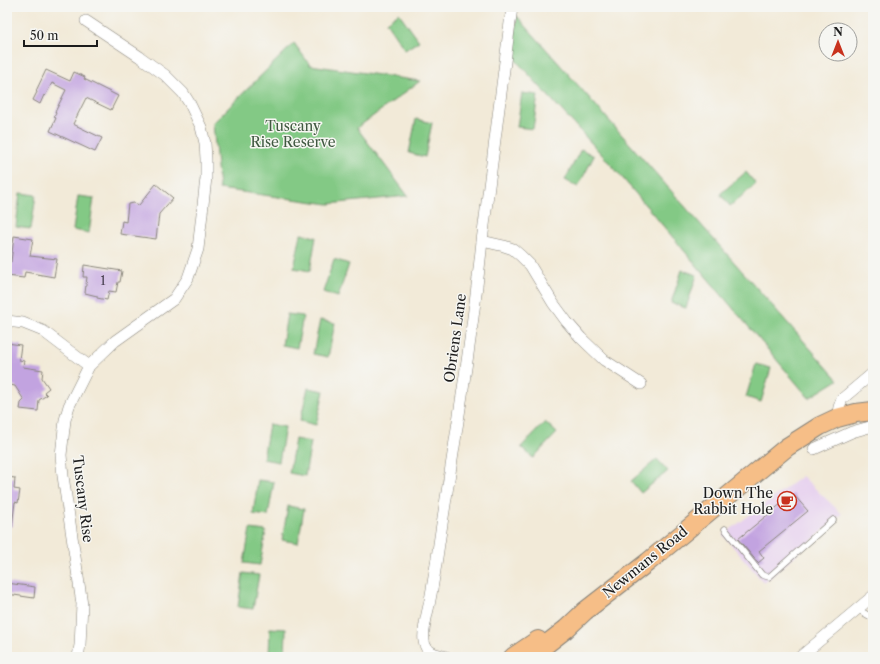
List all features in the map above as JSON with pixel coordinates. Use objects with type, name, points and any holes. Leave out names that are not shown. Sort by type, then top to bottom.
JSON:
[{"type":"main road","points":[[838,412],[857,403],[873,402]]},
{"type":"main road","points":[[838,412],[856,413],[873,411]]},
{"type":"main road","name":"Newmans Road","points":[[530,657],[566,630],[585,611],[648,562],[787,447],[820,426],[838,412]]},
{"type":"main road","name":"Newmans Road","points":[[513,657],[585,611]]},
{"type":"street","name":"Obriens Lane","points":[[447,657],[436,655],[428,650],[424,644],[423,637],[431,598],[479,276],[482,241],[512,7]]},
{"type":"street","name":"Tuscany Rise","points":[[78,657],[82,604],[61,455],[65,420],[69,406],[89,366],[115,341],[174,299],[188,278],[198,249],[206,178],[205,143],[201,127],[183,93],[165,75],[86,21]]},
{"type":"street","points":[[482,241],[513,249],[522,256],[530,265],[553,303],[581,338],[604,360],[641,384]]},
{"type":"street","points":[[7,321],[23,324],[43,331],[89,366]]},
{"type":"street","name":"Newmans Road","points":[[838,412],[842,399],[873,373]]},
{"type":"street","points":[[814,449],[852,432],[873,426]]},
{"type":"street","points":[[800,657],[873,596]]},
{"type":"lane","points":[[725,529],[762,575],[769,577],[833,520]]},
{"type":"lane","points":[[857,609],[873,618]]},
{"type":"shaded area","points":[[802,476],[842,514],[764,583],[723,535]]},
{"type":"green space","points":[[399,13],[419,41],[405,50],[386,22]]},
{"type":"green space","points":[[517,16],[838,380],[809,398],[614,168],[512,56]]},
{"type":"green space","name":"Tuscany Rise Reserve","points":[[294,43],[310,65],[420,81],[357,128],[408,196],[329,204],[219,189],[213,123]]},
{"type":"green space","points":[[522,93],[538,95],[533,129],[517,127]]},
{"type":"green space","points":[[416,119],[432,123],[425,157],[409,153]]},
{"type":"green space","points":[[581,149],[594,156],[578,187],[565,180]]},
{"type":"green space","points":[[746,172],[756,184],[730,206],[720,194]]},
{"type":"green space","points":[[20,193],[36,195],[31,229],[16,227]]},
{"type":"green space","points":[[78,196],[94,198],[89,233],[73,230]]},
{"type":"green space","points":[[301,234],[316,237],[310,271],[294,268]]},
{"type":"green space","points":[[334,259],[349,264],[338,297],[323,292]]},
{"type":"green space","points":[[682,270],[697,275],[686,308],[671,303]]},
{"type":"green space","points":[[287,314],[303,316],[297,348],[282,345]]},
{"type":"green space","points":[[320,320],[335,323],[328,357],[313,354]]},
{"type":"green space","points":[[756,364],[771,368],[761,402],[746,397]]},
{"type":"green space","points":[[308,388],[324,391],[316,425],[300,421]]},
{"type":"green space","points":[[545,422],[557,433],[533,458],[521,447]]},
{"type":"green space","points":[[269,424],[285,427],[279,462],[263,459]]},
{"type":"green space","points":[[295,439],[311,442],[305,476],[289,473]]},
{"type":"green space","points":[[657,459],[668,471],[641,493],[631,481]]},
{"type":"green space","points":[[258,480],[274,482],[268,516],[253,514]]},
{"type":"green space","points":[[288,506],[304,509],[298,543],[282,540]]},
{"type":"green space","points":[[250,529],[266,531],[260,565],[244,563]]},
{"type":"green space","points":[[243,573],[259,575],[253,609],[238,607]]},
{"type":"green space","points":[[270,628],[286,629],[285,657],[269,657]]},
{"type":"building","points":[[46,70],[70,81],[74,72],[85,77],[84,79],[118,96],[111,110],[86,98],[73,124],[102,138],[95,152],[50,131],[56,118],[54,117],[55,112],[66,90],[52,83],[40,104],[33,100]]},
{"type":"building","points":[[156,184],[173,198],[159,214],[156,239],[120,234],[122,221],[126,222],[128,204],[134,203],[139,205]]},
{"type":"building","points":[[14,236],[33,239],[30,256],[57,259],[54,277],[25,272],[24,278],[7,276],[8,261],[11,262]]},
{"type":"building","points":[[84,265],[122,271],[116,292],[109,291],[107,300],[85,293],[87,277],[83,277]]},
{"type":"building","points":[[7,343],[21,345],[19,360],[24,361],[23,367],[43,370],[42,378],[49,388],[44,392],[47,395],[39,400],[38,411],[20,409],[21,403],[24,400],[15,386],[10,385],[7,382]]},
{"type":"building","points":[[7,477],[15,478],[14,489],[20,490],[18,503],[15,502],[12,527],[7,526]]},
{"type":"building","points":[[793,494],[808,511],[759,551],[764,558],[758,563],[738,539]]},
{"type":"building","points":[[7,583],[35,587],[34,598],[7,594]]},
{"type":"place","name":"Down The Rabbit Hole","points":[[787,501]]}]
